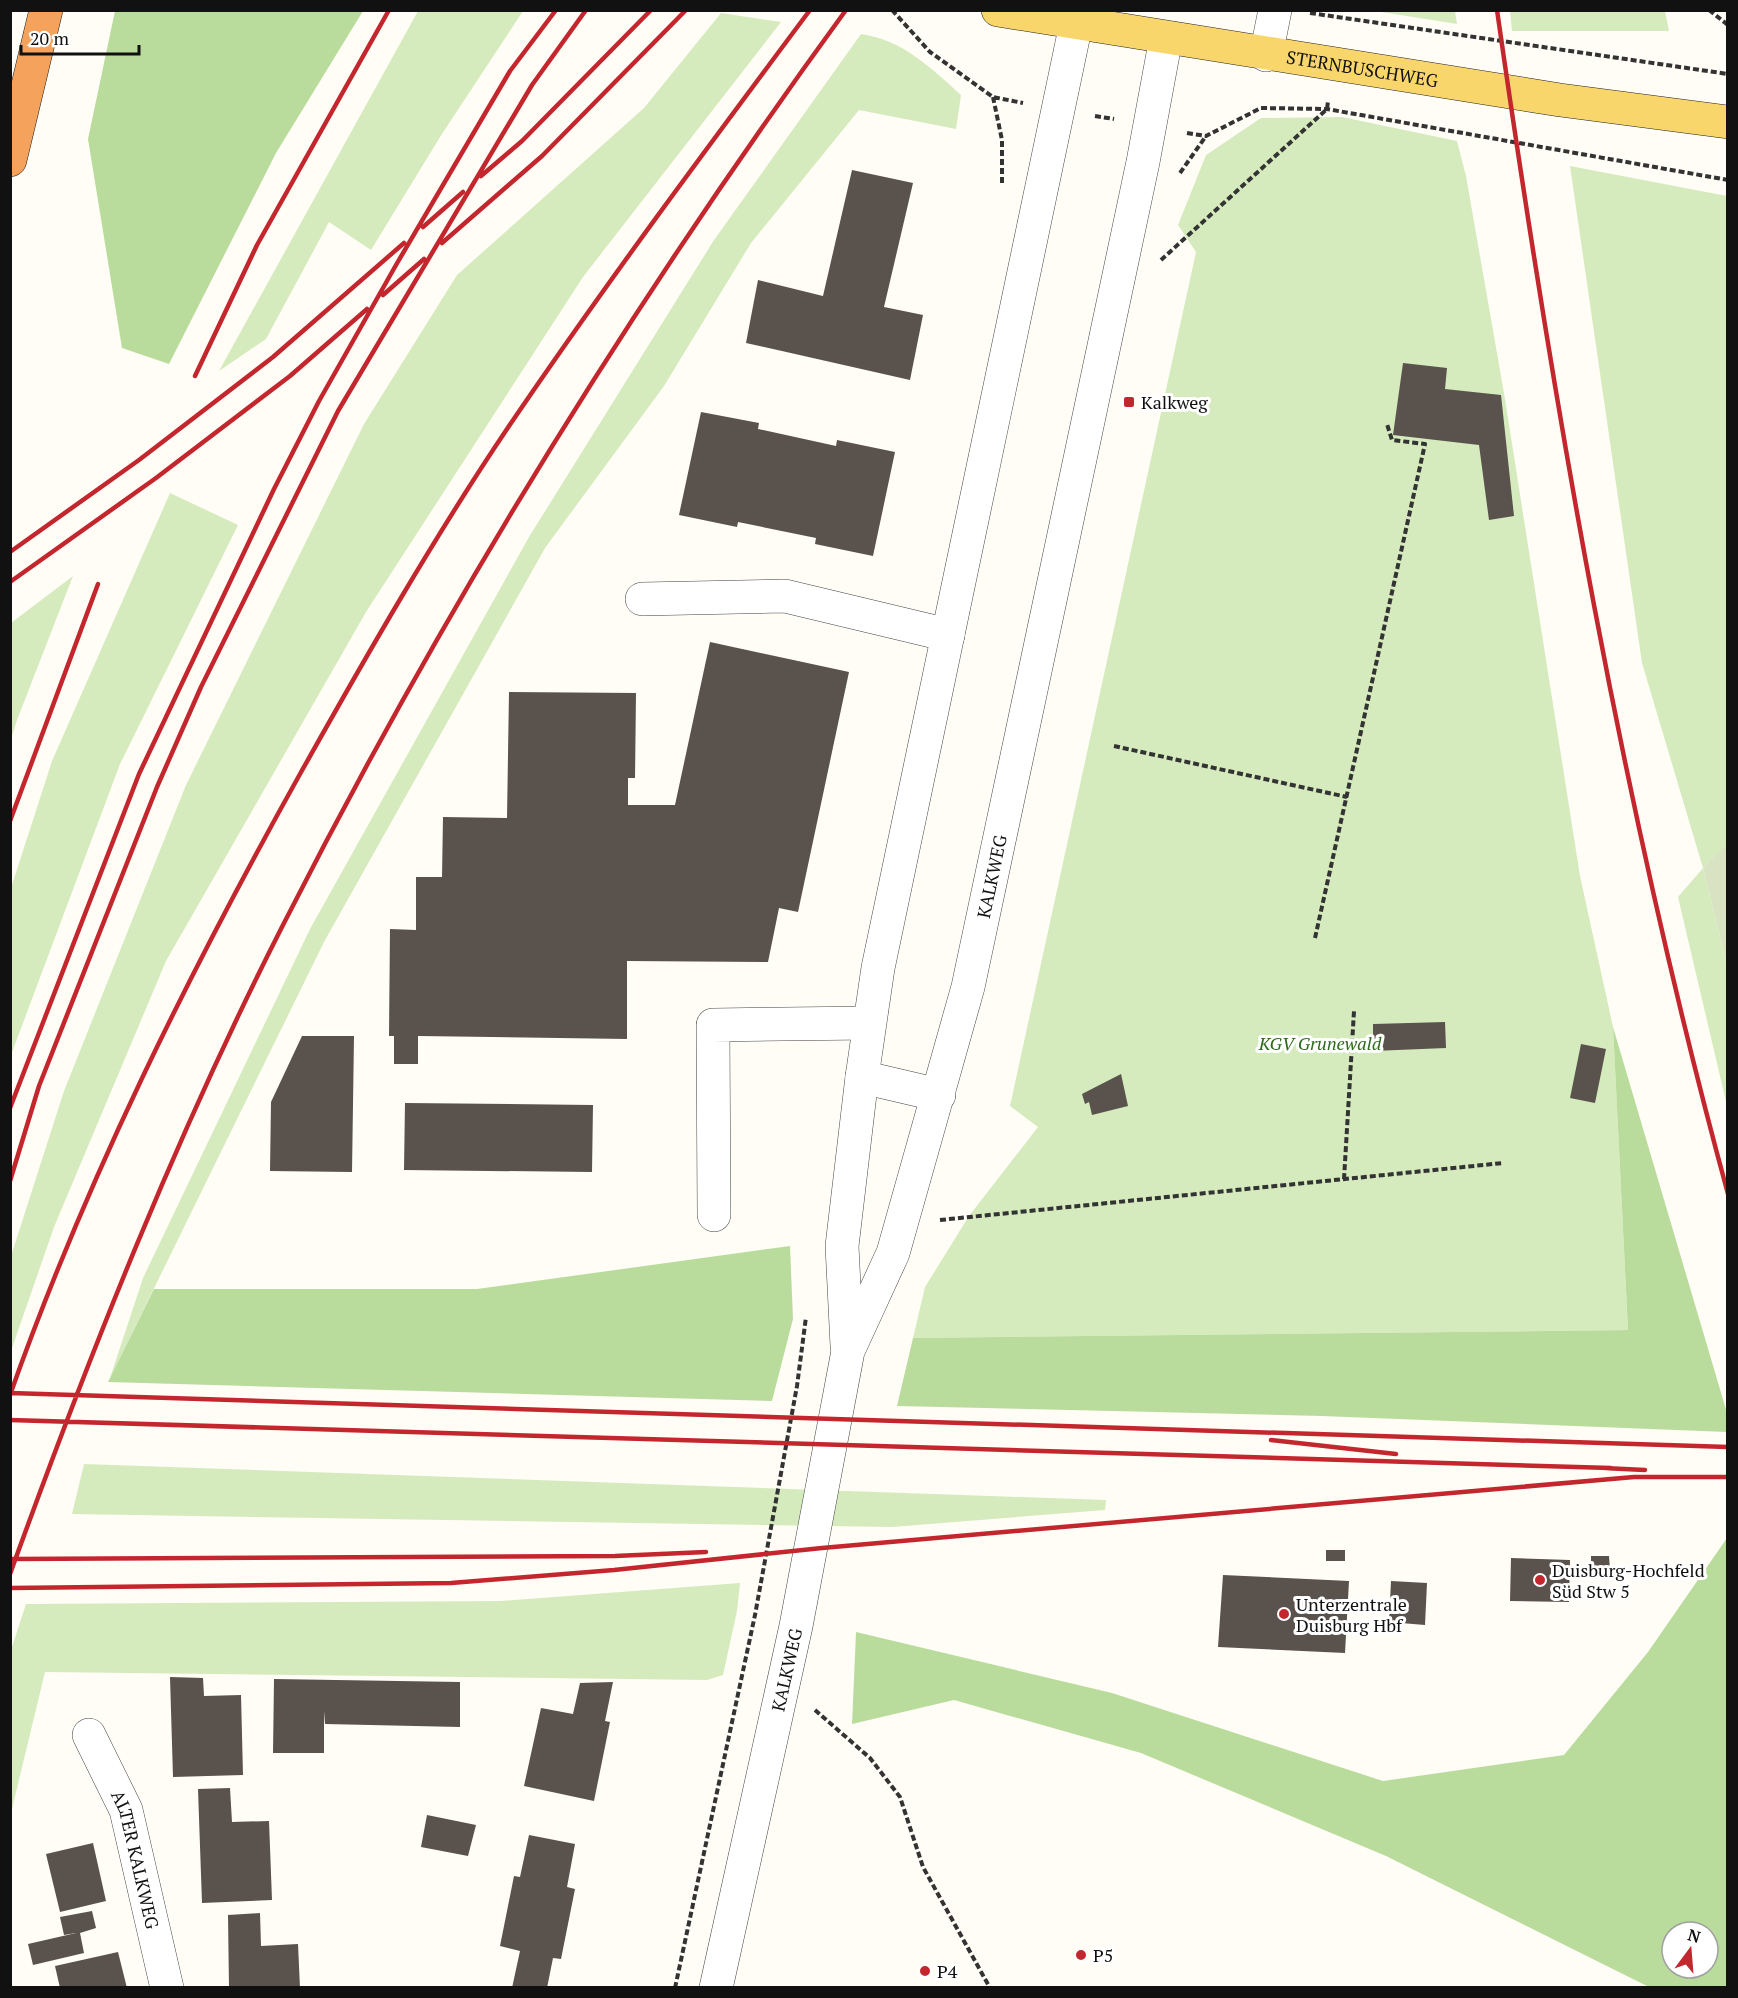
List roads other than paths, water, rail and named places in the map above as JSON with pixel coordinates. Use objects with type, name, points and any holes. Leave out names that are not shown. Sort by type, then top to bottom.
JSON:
[{"type":"highway","points":[[10,160],[46,10]]},
{"type":"main road","name":"STERNBUSCHWEG","points":[[998,10],[1266,55],[1560,100],[1728,122]]},
{"type":"street","points":[[1266,55],[1290,11]]},
{"type":"street","name":"KALKWEG","points":[[848,1351],[842,1246],[862,1077],[878,968],[1076,24]]},
{"type":"street","name":"KALKWEG","points":[[716,1988],[796,1626],[848,1351],[893,1253],[968,987],[1140,174],[1166,38]]},
{"type":"street","points":[[642,599],[785,597],[948,635]]},
{"type":"street","points":[[714,1215],[713,1025],[869,1023]]},
{"type":"street","points":[[862,1077],[939,1095]]},
{"type":"street","name":"ALTER KALKWEG","points":[[89,1735],[126,1810],[166,1988]]},
{"type":"railway","points":[[195,376],[257,245],[389,10]]},
{"type":"railway","points":[[10,1108],[139,774],[274,489],[319,401],[510,71],[556,10]]},
{"type":"railway","points":[[10,1181],[39,1086],[157,787],[201,687],[338,411],[532,85],[586,10]]},
{"type":"railway","points":[[481,176],[522,141],[651,10]]},
{"type":"railway","points":[[442,243],[542,156],[686,10]]},
{"type":"railway","points":[[10,1395],[72,1235],[142,1078],[259,849],[375,643],[426,556],[507,429],[656,218],[810,10]]},
{"type":"railway","points":[[10,1574],[104,1326],[171,1163],[245,1002],[346,804],[477,570],[618,342],[768,119],[846,10]]},
{"type":"railway","points":[[1497,10],[1542,308],[1594,606],[1655,901],[1728,1194]]},
{"type":"railway","points":[[423,227],[463,192]]},
{"type":"railway","points":[[10,552],[139,460],[273,357],[404,243]]},
{"type":"railway","points":[[383,295],[424,259]]},
{"type":"railway","points":[[10,582],[156,478],[290,376],[367,309]]},
{"type":"railway","points":[[10,821],[98,584]]},
{"type":"railway","points":[[10,1393],[1728,1447]]},
{"type":"railway","points":[[10,1420],[1611,1468]]},
{"type":"railway","points":[[1271,1440],[1396,1454]]},
{"type":"railway","points":[[1603,1468],[1645,1470]]},
{"type":"railway","points":[[10,1588],[451,1583],[1634,1477],[1728,1477]]},
{"type":"railway","points":[[10,1559],[615,1556],[706,1552]]},
{"type":"place","name":"Kalkweg","points":[[1129,402]]},
{"type":"place","name":"Duisburg-Hochfeld Süd Stw 5","points":[[1540,1580]]},
{"type":"place","name":"Unterzentrale Duisburg Hbf","points":[[1284,1614]]},
{"type":"place","name":"P5","points":[[1081,1955]]},
{"type":"place","name":"P4","points":[[925,1971]]},
{"type":"park label","name":"KGV Grunewald","points":[[1320,1043]]}]
